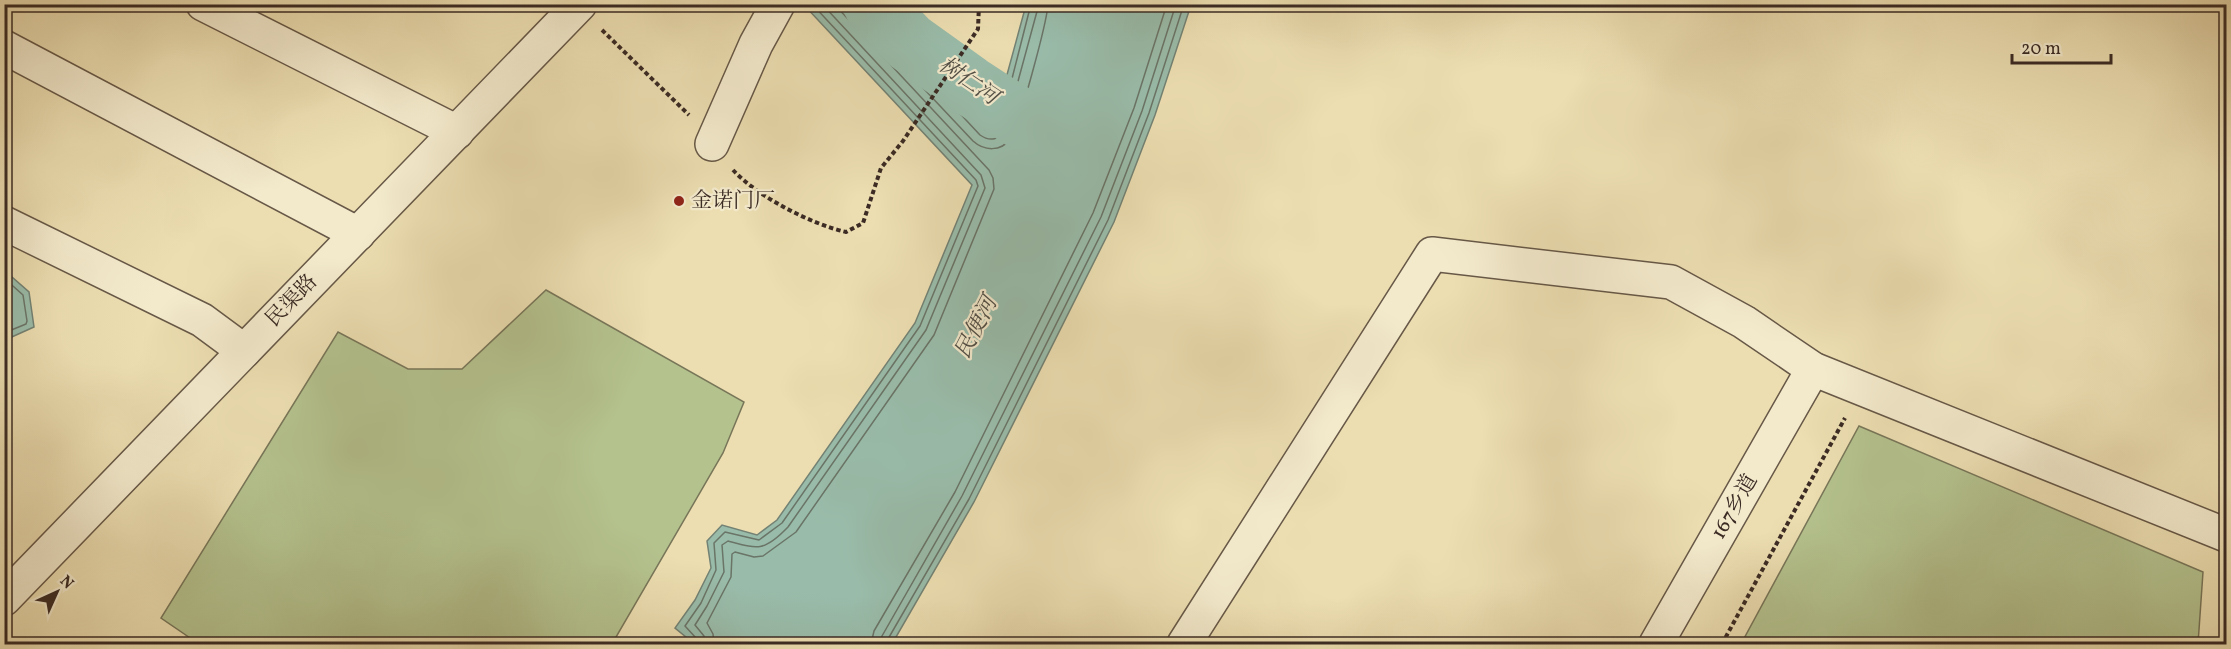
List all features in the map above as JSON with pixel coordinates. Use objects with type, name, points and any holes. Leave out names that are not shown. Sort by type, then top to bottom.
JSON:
[{"type":"street","points":[[203,4],[457,132]]},
{"type":"street","name":"民渠路","points":[[4,598],[580,4]]},
{"type":"street","points":[[712,144],[756,44],[778,4]]},
{"type":"street","points":[[4,47],[358,234]]},
{"type":"street","points":[[4,223],[202,320],[244,351]]},
{"type":"street","points":[[1184,645],[1432,254],[1671,282],[1744,322],[1813,369],[2226,535]]},
{"type":"street","name":"167乡道","points":[[1656,645],[1813,369]]},
{"type":"path","points":[[903,141],[978,29],[979,4]]},
{"type":"path","points":[[1722,645],[1861,388]]},
{"type":"green space","points":[[546,290],[744,402],[723,453],[612,644],[199,644],[161,618],[338,332],[408,369],[462,369]]},
{"type":"green space","points":[[1859,426],[2203,572],[2198,644],[1741,644]]},
{"type":"water","name":"民便河","points":[[804,5],[876,5],[991,127],[1026,5],[1191,5],[1155,115],[1114,222],[974,502],[892,644],[691,644],[692,642],[675,628],[695,600],[711,568],[707,541],[722,525],[757,535],[777,520],[915,323],[972,185]]},
{"type":"water","points":[[4,270],[29,292],[34,327],[5,340]]},
{"type":"waterway","name":"树仁河","points":[[873,4],[909,42],[969,85],[1067,149]]},
{"type":"place","name":"金诺门厂","points":[[679,201]]}]
